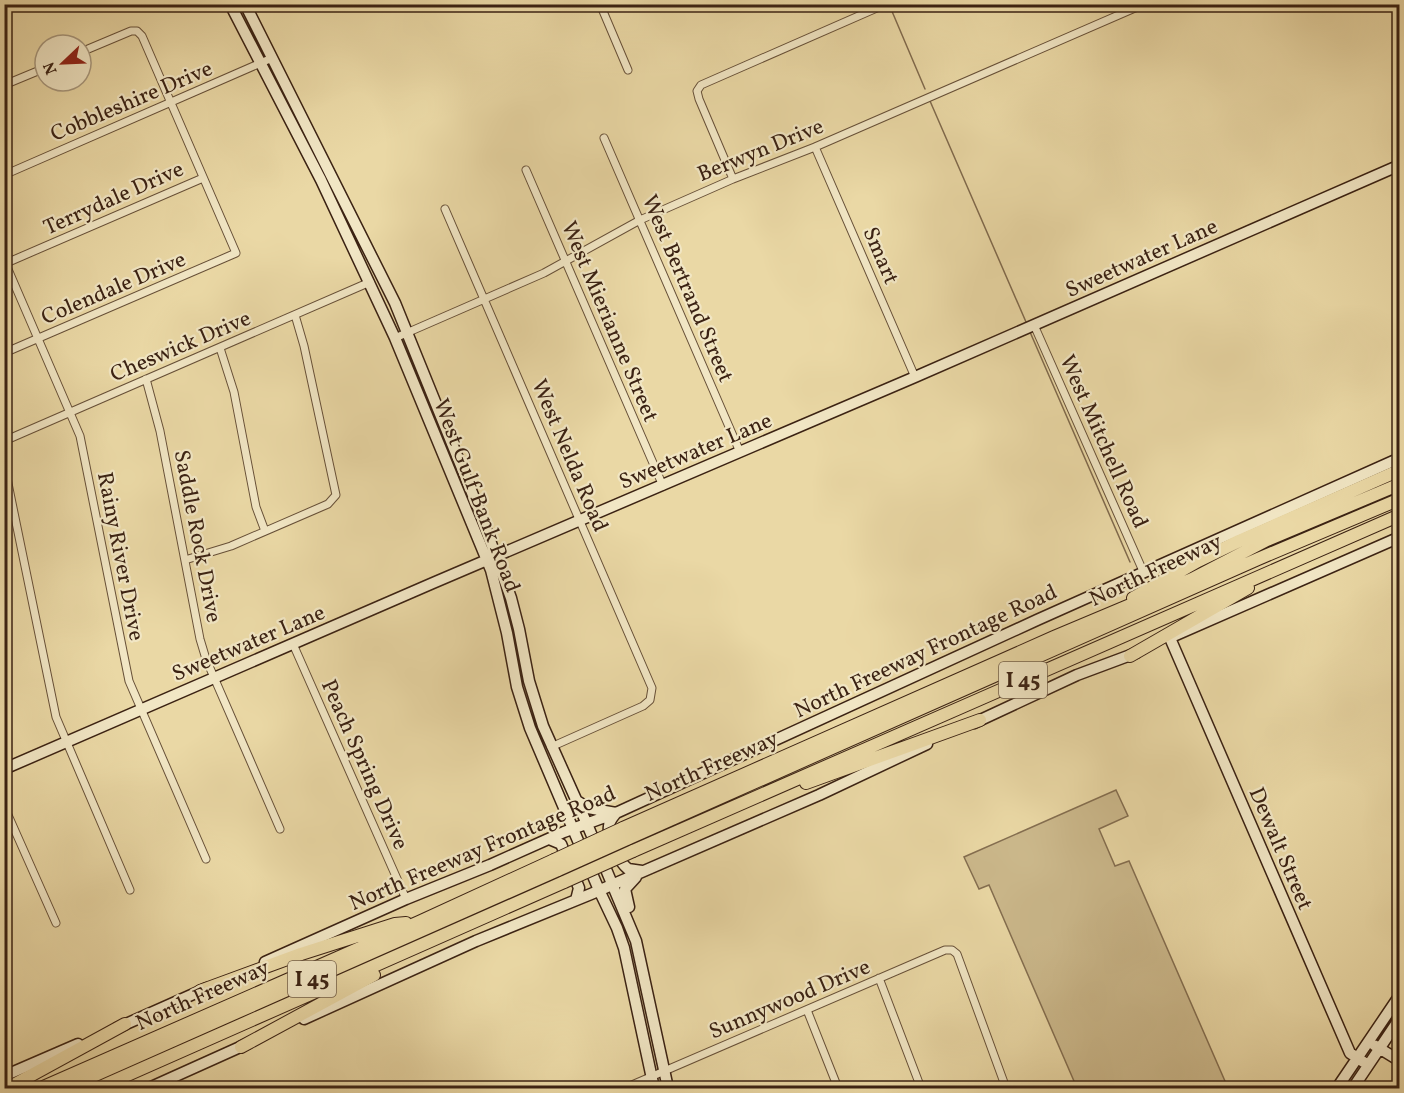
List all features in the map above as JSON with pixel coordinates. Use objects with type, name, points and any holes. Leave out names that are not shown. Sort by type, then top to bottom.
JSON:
[{"type":"highway","points":[[1111,614],[1138,594],[1198,561],[1400,470]]},
{"type":"highway","name":"North Freeway","points":[[98,1089],[564,882],[628,839],[944,685],[1192,579],[1267,540],[1400,484]]},
{"type":"highway","name":"North Freeway","points":[[628,839],[1247,564],[1400,499]]},
{"type":"highway","name":"North Freeway","points":[[41,1089],[419,922],[556,865],[744,800],[872,747],[1400,515]]},
{"type":"highway","points":[[1130,656],[1302,557]]},
{"type":"highway","points":[[744,800],[811,781],[980,720]]},
{"type":"highway","name":"North Freeway","points":[[66,1089],[556,865]]},
{"type":"highway","points":[[200,991],[302,954],[395,924],[419,922]]},
{"type":"highway","points":[[241,1047],[453,932]]},
{"type":"highway","points":[[8,1089],[125,1024]]},
{"type":"main road","name":"West Gulf Bank Road","points":[[230,4],[321,180],[395,338],[492,559],[524,712],[617,928],[630,977],[652,1083]]},
{"type":"main road","name":"West Gulf Bank Road","points":[[245,4],[372,255],[408,332],[519,629],[535,703],[551,747],[628,921],[645,973],[668,1089]]},
{"type":"main road","name":"Sweetwater Lane","points":[[4,769],[915,377],[1400,165]]},
{"type":"main road","name":"North Freeway Frontage Road","points":[[4,1076],[406,898],[616,813],[1143,571],[1400,458]]},
{"type":"main road","points":[[150,1088],[467,945],[819,795],[1077,675],[1130,656],[1400,537]]},
{"type":"main road","name":"Dewalt Street","points":[[1170,638],[1350,1053],[1368,1065]]},
{"type":"main road","points":[[561,800],[575,798],[588,808],[616,813],[609,824],[616,853],[628,869],[643,871]]},
{"type":"main road","points":[[549,839],[561,844],[579,888],[576,900]]},
{"type":"main road","points":[[628,921],[630,909],[625,889],[629,881],[643,871]]},
{"type":"main road","points":[[630,977],[645,973]]},
{"type":"main road","points":[[1337,1089],[1400,995]]},
{"type":"main road","points":[[1353,1089],[1400,1018]]},
{"type":"main road","points":[[1370,1042],[1400,1061]]},
{"type":"street","points":[[600,4],[628,70]]},
{"type":"street","points":[[734,179],[699,99],[697,92],[700,85],[886,4]]},
{"type":"street","name":"Berwyn Drive","points":[[395,338],[566,262],[640,220],[734,179],[816,147],[1144,4]]},
{"type":"street","points":[[93,47],[131,31],[137,31],[142,36],[203,178]]},
{"type":"street","name":"Cobbleshire Drive","points":[[4,175],[272,58]]},
{"type":"street","points":[[4,85],[33,73]]},
{"type":"street","name":"West Bertrand Street","points":[[604,138],[740,452]]},
{"type":"street","name":"Smart","points":[[816,147],[915,377]]},
{"type":"street","name":"West Mierianne Street","points":[[526,170],[663,486]]},
{"type":"street","name":"Colendale Drive","points":[[4,353],[236,253],[203,178]]},
{"type":"street","name":"Terrydale Drive","points":[[5,262],[203,178]]},
{"type":"street","name":"West Nelda Road","points":[[445,209],[652,688],[650,700],[636,710],[551,747]]},
{"type":"street","name":"Rainy River Drive","points":[[5,262],[71,412],[84,453],[125,667],[140,710],[206,860]]},
{"type":"street","name":"Cheswick Drive","points":[[4,441],[369,282]]},
{"type":"street","points":[[185,560],[212,552],[328,504],[336,495],[304,346],[295,315]]},
{"type":"street","name":"West Mitchell Road","points":[[1034,325],[1143,571]]},
{"type":"street","points":[[220,348],[234,392],[252,488],[265,531]]},
{"type":"street","name":"Saddle Rock Drive","points":[[146,379],[160,431],[200,639],[214,678],[280,830]]},
{"type":"street","points":[[4,464],[52,703],[65,742],[130,890]]},
{"type":"street","name":"Peach Spring Drive","points":[[293,644],[406,898]]},
{"type":"street","points":[[4,806],[56,923]]},
{"type":"street","name":"Sunnywood Drive","points":[[625,1089],[652,1083],[665,1072],[879,978],[945,950],[952,950],[957,954],[1006,1089]]},
{"type":"street","points":[[879,978],[921,1089]]},
{"type":"street","points":[[807,1010],[838,1089]]},
{"type":"shaded area","points":[[1116,790],[1128,816],[1099,829],[1115,866],[1129,861],[1228,1088],[1077,1088],[989,885],[979,889],[964,857]]},
{"type":"waterway","points":[[891,9],[925,89]]},
{"type":"waterway","points":[[930,101],[1026,322]]},
{"type":"waterway","points":[[1030,332],[1130,562]]}]
